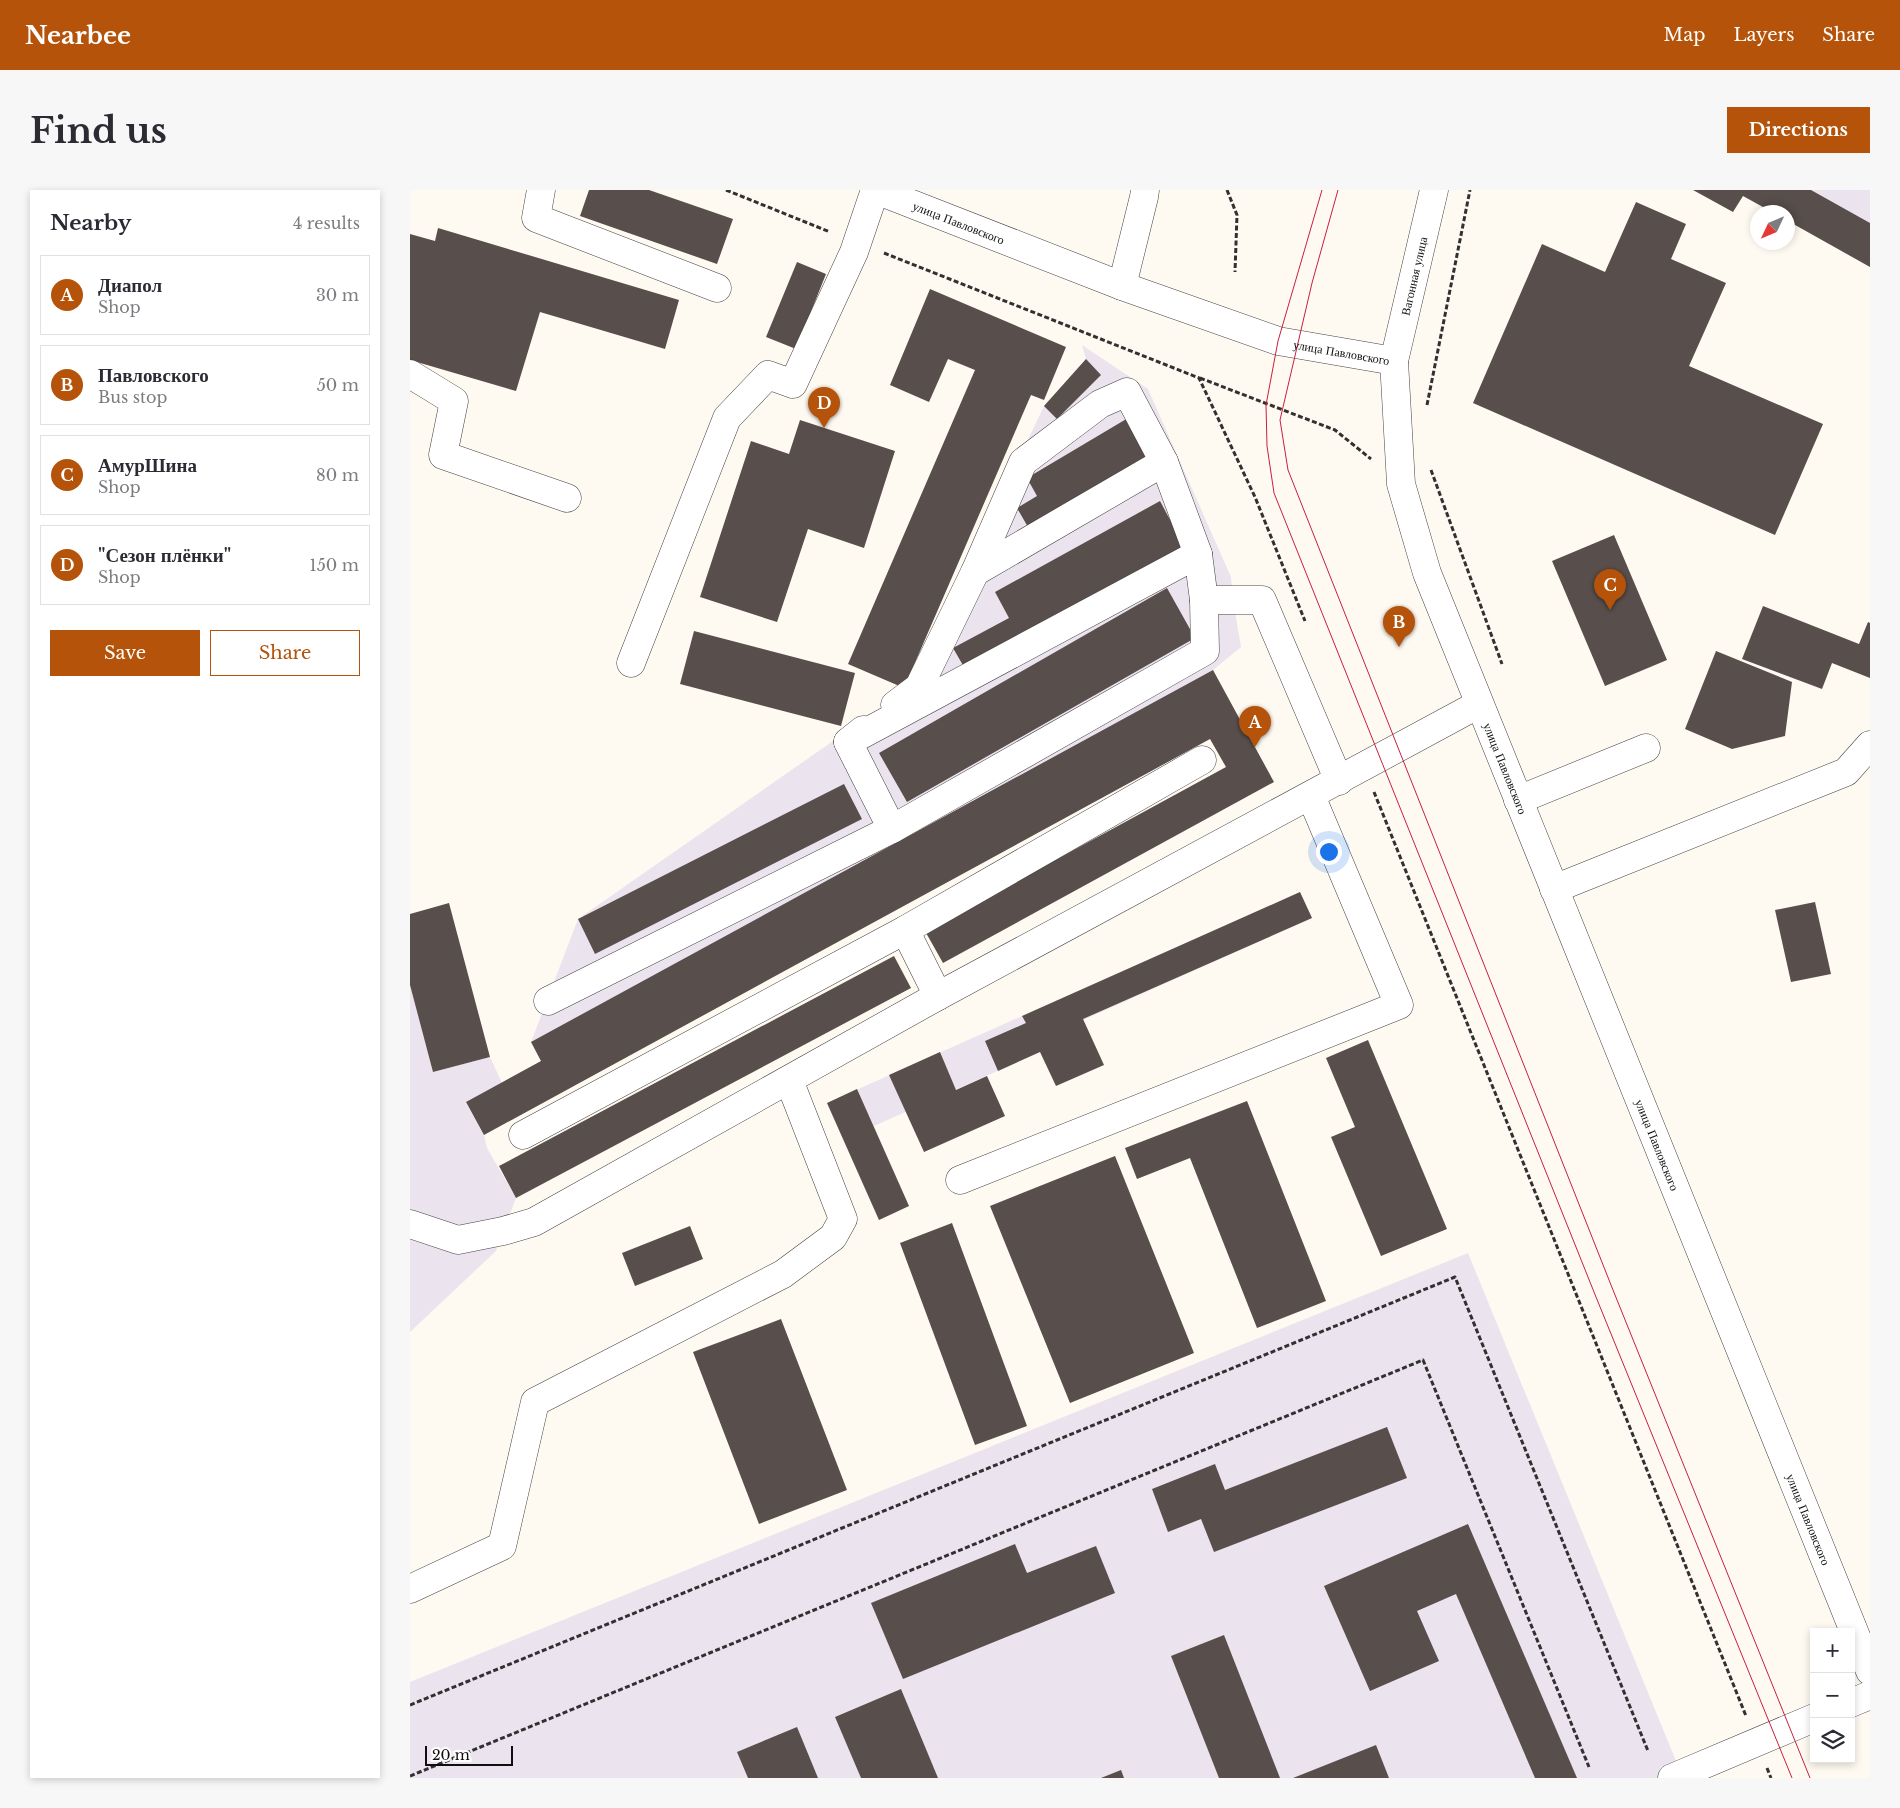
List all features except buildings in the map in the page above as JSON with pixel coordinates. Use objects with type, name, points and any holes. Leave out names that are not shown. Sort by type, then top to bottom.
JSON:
[{"type":"street","points":[[541,190],[536,218],[717,288]]},
{"type":"street","points":[[631,663],[727,418],[768,375],[792,384],[854,252],[876,190]]},
{"type":"street","name":"улица Павловского","points":[[876,190],[1122,286],[1278,341],[1394,361],[1401,484],[1426,573],[1870,1671]]},
{"type":"street","name":"Вагонная улица","points":[[1394,361],[1434,190]]},
{"type":"street","points":[[1122,286],[1148,192]]},
{"type":"street","points":[[410,374],[454,401],[442,455],[567,498]]},
{"type":"street","points":[[548,1000],[892,829],[1205,651],[1204,600],[1198,554],[1164,462],[1127,392],[1100,404],[1023,462],[975,572],[919,687],[848,742]]},
{"type":"street","points":[[975,572],[1164,462]]},
{"type":"street","points":[[848,742],[1198,554]]},
{"type":"street","points":[[1204,600],[1262,600],[1339,781]]},
{"type":"street","points":[[410,1224],[458,1240],[503,1231],[534,1222],[938,996],[1480,704]]},
{"type":"street","points":[[848,742],[892,829]]},
{"type":"street","points":[[1554,889],[1846,772],[1870,745]]},
{"type":"street","points":[[1518,800],[1646,748]]},
{"type":"street","points":[[523,1135],[905,930],[1202,760]]},
{"type":"street","points":[[960,1180],[1399,1005],[1311,796]]},
{"type":"street","points":[[905,930],[938,996]]},
{"type":"street","points":[[410,1589],[502,1546],[535,1402],[783,1274],[833,1236],[844,1219],[789,1080]]},
{"type":"street","points":[[1855,1701],[1870,1695]]},
{"type":"street","points":[[1672,1778],[1810,1720]]},
{"type":"path","points":[[726,190],[1335,430],[1373,461]]},
{"type":"path","points":[[1227,190],[1238,215],[1235,272]]},
{"type":"path","points":[[1427,413],[1427,404],[1470,190]]},
{"type":"path","points":[[1199,378],[1255,497],[1306,623]]},
{"type":"path","points":[[1429,466],[1502,664]]},
{"type":"path","points":[[1364,768],[1771,1778]]},
{"type":"path","points":[[410,1705],[1455,1277],[1648,1751]]},
{"type":"path","points":[[410,1776],[1422,1360],[1589,1766]]},
{"type":"shaded area","points":[[1811,190],[1870,190],[1870,223]]},
{"type":"shaded area","points":[[1082,345],[1148,389],[1231,577],[1241,647],[1213,670],[1182,687],[1197,714],[541,1061],[531,1042],[578,919],[909,688],[1044,406],[1086,359]]},
{"type":"shaded area","points":[[1300,892],[1312,918],[1036,1041],[1040,1052],[874,1126],[909,1206],[879,1220],[827,1103]]},
{"type":"shaded area","points":[[410,985],[433,1072],[490,1057],[502,1083],[466,1103],[484,1135],[487,1148],[516,1198],[496,1251],[410,1332]]},
{"type":"shaded area","points":[[1468,1253],[1683,1778],[410,1778],[410,1682]]},
{"type":"tram line","points":[[1322,190],[1278,341],[1266,405],[1267,446],[1274,493],[1596,1297],[1792,1778]]},
{"type":"tram line","points":[[1338,190],[1312,283],[1280,420],[1288,470],[1613,1290],[1810,1778]]},
{"type":"place","name":"\"Сезон плёнки\"","points":[[824,428]]},
{"type":"place","name":"АмурШина","points":[[1610,610]]},
{"type":"place","name":"Павловского","points":[[1399,647]]},
{"type":"place","name":"Диапол","points":[[1255,747]]}]
